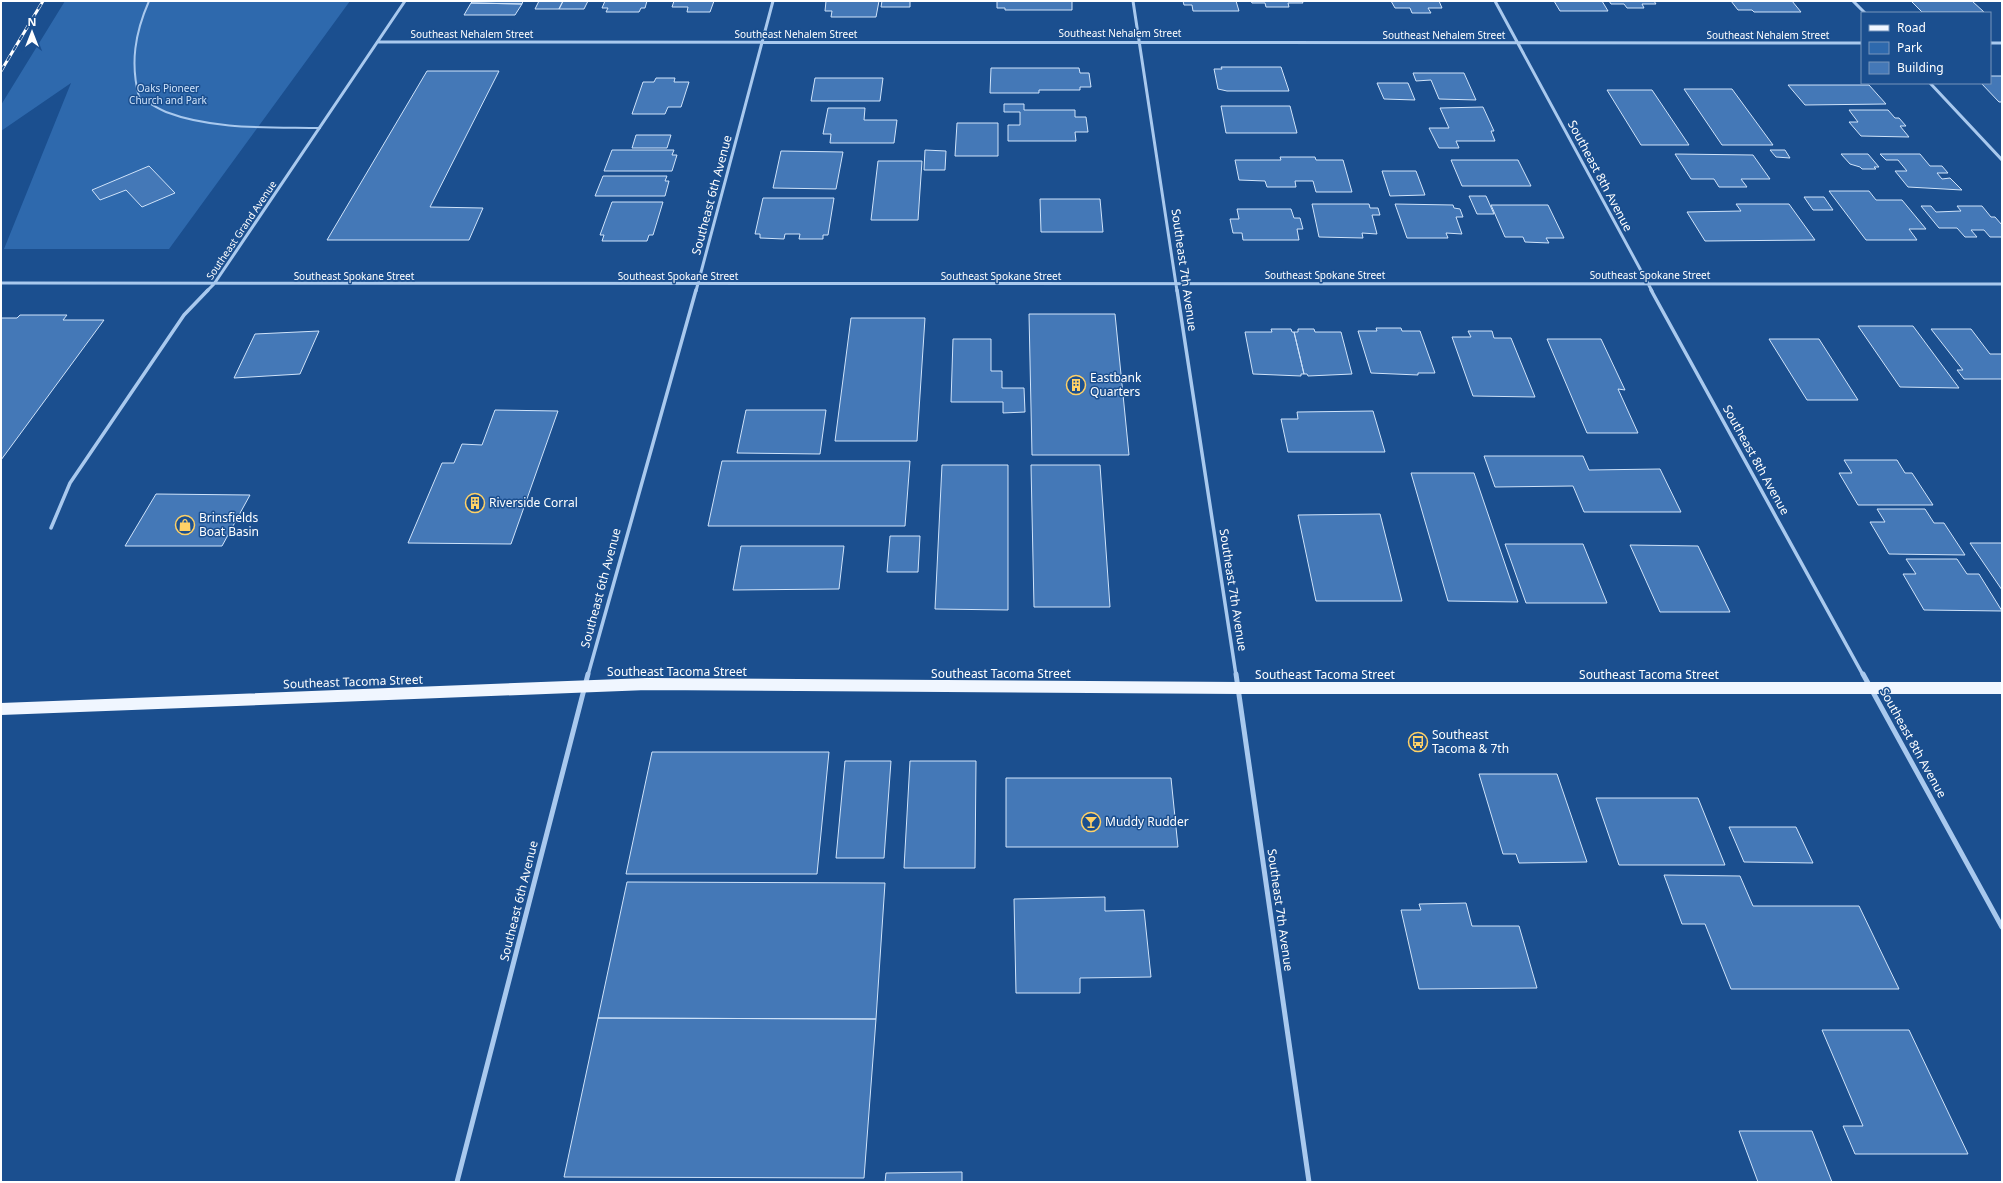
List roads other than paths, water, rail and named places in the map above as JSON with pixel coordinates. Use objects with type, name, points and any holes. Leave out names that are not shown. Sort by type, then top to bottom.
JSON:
[{"type":"main road","name":"Southeast Tacoma Street","points":[[1,709],[647,684],[1238,688],[2002,688]]},
{"type":"street","name":"Southeast Grand Avenue","points":[[51,528],[70,482],[184,315],[214,284],[405,1]]},
{"type":"street","name":"Southeast 6th Avenue","points":[[457,1182],[619,558],[698,284],[764,42],[773,1]]},
{"type":"street","name":"Southeast 7th Avenue","points":[[1133,1],[1238,688],[1309,1182]]},
{"type":"street","name":"Southeast 8th Avenue","points":[[1495,1],[1647,283],[2002,927]]},
{"type":"street","points":[[1853,1],[1864,12]]},
{"type":"street","name":"Southeast Nehalem Street","points":[[378,42],[1139,41],[1861,43]]},
{"type":"street","points":[[1991,43],[2002,43]]},
{"type":"street","points":[[1931,84],[2002,160]]},
{"type":"street","name":"Southeast Spokane Street","points":[[1,283],[2002,284]]},
{"type":"lane","points":[[149,1],[133,46],[135,83],[139,97],[171,114],[196,120],[277,127],[320,128]]},
{"type":"railway","points":[[1,71],[43,1]]},
{"type":"place","name":"Eastbank Quarters","points":[[1076,385]]},
{"type":"place","name":"Riverside Corral","points":[[475,503]]},
{"type":"place","name":"Brinsfields Boat Basin","points":[[185,525]]},
{"type":"place","name":"Southeast Tacoma & 7th","points":[[1418,742]]},
{"type":"place","name":"Muddy Rudder","points":[[1091,822]]},
{"type":"park label","name":"Oaks Pioneer Church and Park","points":[[168,94]]}]
